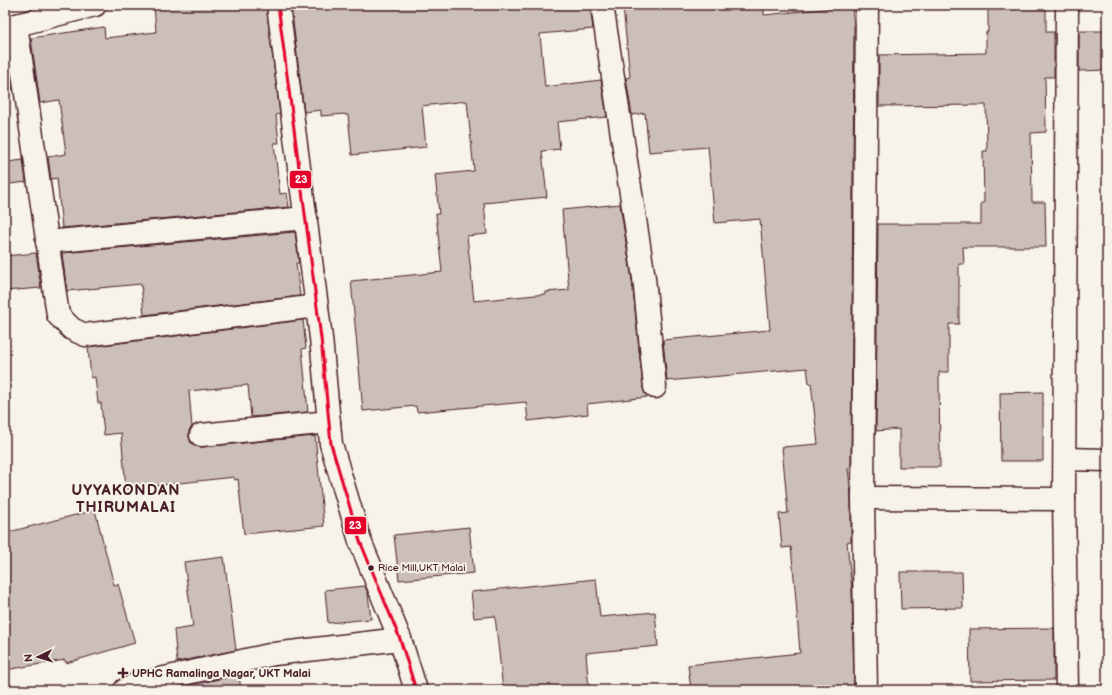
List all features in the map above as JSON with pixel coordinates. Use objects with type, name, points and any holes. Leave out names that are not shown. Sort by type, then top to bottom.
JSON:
[{"type":"street","points":[[95,5],[10,27],[58,315],[72,329],[85,335],[317,306]]},
{"type":"street","points":[[278,5],[317,306],[331,444],[360,541],[400,639],[416,690]]},
{"type":"street","points":[[602,5],[644,278],[655,387]]},
{"type":"street","points":[[866,690],[863,498],[867,5]]},
{"type":"street","points":[[1067,5],[1064,499],[1067,690]]},
{"type":"street","points":[[47,242],[306,218]]},
{"type":"street","points":[[201,435],[329,422]]},
{"type":"street","points":[[1065,459],[1107,460]]},
{"type":"street","points":[[863,498],[1064,499]]},
{"type":"street","points":[[125,690],[137,684],[274,654],[400,639]]},
{"type":"building","points":[[154,5],[266,5],[280,114],[276,115],[279,143],[274,143],[280,194],[287,193],[289,207],[62,228],[57,178],[51,179],[48,157],[66,154],[59,100],[40,103],[31,38],[104,27],[105,38],[156,32]]},
{"type":"building","points":[[291,5],[590,5],[593,29],[540,34],[545,87],[601,80],[607,117],[557,122],[560,149],[542,151],[547,197],[484,203],[487,234],[467,236],[474,301],[546,294],[546,292],[569,290],[562,210],[620,204],[632,280],[643,388],[648,397],[587,404],[588,414],[528,421],[526,402],[417,412],[416,406],[363,411],[351,281],[442,272],[436,214],[439,214],[435,175],[474,171],[467,101],[422,106],[426,147],[352,155],[348,115],[321,116],[321,110],[304,112]]},
{"type":"building","points":[[642,5],[764,5],[764,15],[852,6],[854,26],[851,468],[848,468],[851,496],[851,541],[847,542],[852,590],[854,690],[691,690],[688,665],[800,653],[791,547],[782,548],[779,514],[788,513],[782,447],[818,444],[811,383],[809,383],[807,368],[667,381],[663,340],[770,330],[760,219],[715,223],[708,147],[649,152],[645,113],[632,115],[626,78],[630,77],[623,7]]},
{"type":"building","points":[[988,5],[1046,5],[1046,32],[1054,32],[1054,77],[1045,77],[1046,132],[1031,133],[1032,202],[1045,202],[1046,247],[963,247],[964,264],[959,264],[959,324],[949,324],[949,372],[939,372],[940,467],[899,467],[899,429],[876,431],[878,224],[981,224],[981,203],[984,203],[983,151],[987,151],[986,105],[879,106],[879,55],[986,53]]},
{"type":"building","points":[[1079,31],[1107,31],[1107,70],[1079,71]]},
{"type":"building","points":[[5,42],[13,89],[5,90]]},
{"type":"building","points":[[23,160],[26,182],[10,184],[8,162]]},
{"type":"building","points":[[295,232],[299,263],[296,263],[300,296],[144,315],[141,284],[67,291],[62,253]]},
{"type":"building","points":[[36,253],[41,288],[5,291],[5,256]]},
{"type":"building","points":[[303,320],[306,348],[302,349],[308,412],[251,417],[248,385],[189,391],[192,427],[189,430],[189,437],[191,443],[202,447],[315,436],[324,526],[244,534],[238,479],[234,480],[234,477],[126,489],[121,433],[104,435],[101,403],[98,403],[95,377],[91,378],[88,347]]},
{"type":"building","points":[[1043,392],[1043,461],[1001,461],[1000,393]]},
{"type":"building","points":[[95,510],[114,585],[118,584],[135,643],[66,663],[65,660],[5,670],[5,533]]},
{"type":"building","points":[[469,527],[474,573],[399,580],[394,535]]},
{"type":"building","points":[[224,557],[236,650],[177,662],[174,630],[193,627],[184,562]]},
{"type":"building","points":[[900,572],[962,572],[963,608],[901,609]]},
{"type":"building","points":[[596,579],[600,617],[655,612],[658,646],[586,653],[589,690],[503,690],[495,616],[474,618],[471,592]]},
{"type":"building","points":[[365,586],[368,594],[371,619],[328,623],[325,590]]},
{"type":"building","points":[[1054,628],[1054,680],[970,681],[969,629]]},
{"type":"building","points":[[239,675],[241,690],[180,690],[180,687]]},
{"type":"transit line","name":"23","points":[[278,5],[321,338],[331,444],[360,541],[400,639],[416,690]]},
{"type":"place","name":"Rice Mill,UKT Malai","points":[[371,568]]},
{"type":"place","name":"UPHC Ramalinga Nagar, UKT Malai","points":[[123,673]]},
{"type":"district","name":"UYYAKONDAN THIRUMALAI","points":[[126,498]]}]
